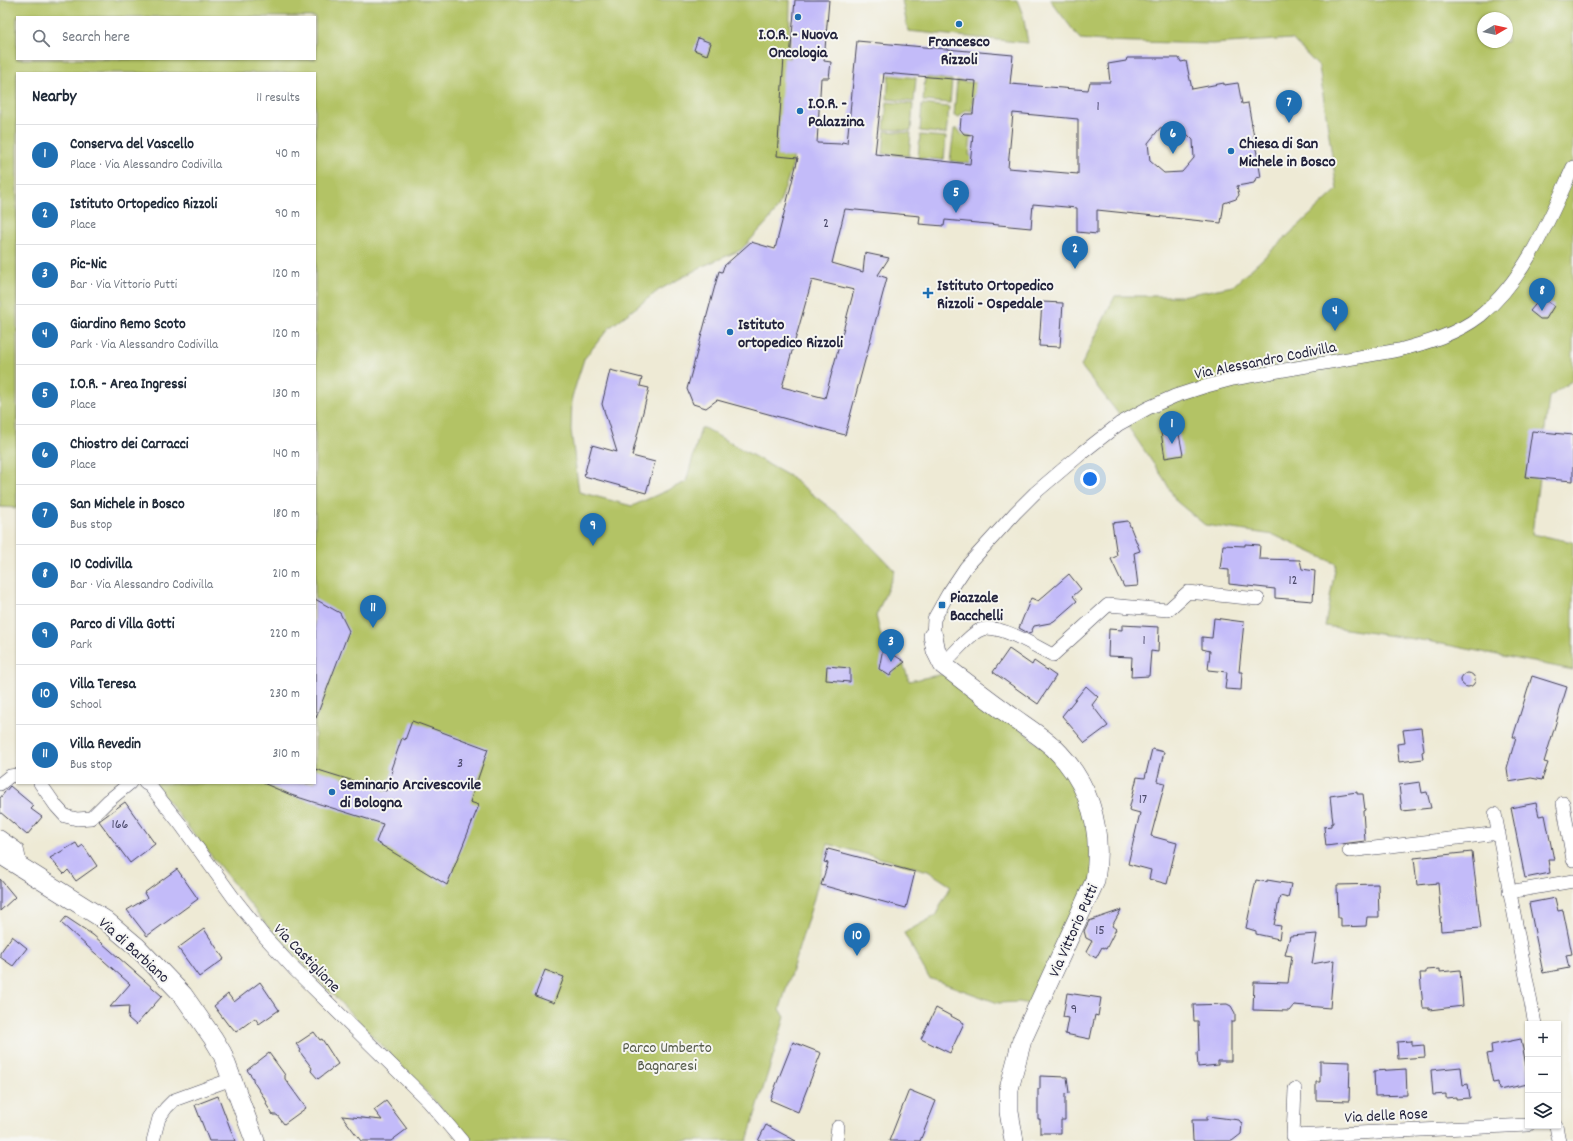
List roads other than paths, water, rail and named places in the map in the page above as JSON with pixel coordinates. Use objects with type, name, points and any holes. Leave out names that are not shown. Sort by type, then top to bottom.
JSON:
[{"type":"street","name":"Via Alessandro Codivilla","points":[[934,636],[934,619],[966,567],[1035,493],[1119,424],[1148,408],[1175,396],[1203,387],[1233,379],[1399,350],[1426,343],[1454,331],[1479,316],[1502,294],[1521,270],[1554,208],[1573,167]]},
{"type":"street","points":[[924,620],[934,636],[936,651],[942,665],[978,630],[988,628],[999,629],[1053,655],[1108,605],[1168,610],[1188,592],[1258,599]]},
{"type":"street","name":"Via Vittorio Putti","points":[[942,665],[1052,747],[1071,768],[1084,789],[1093,811],[1097,836],[1098,860],[1095,881],[1022,1040],[1016,1062],[1009,1089],[1009,1112],[1014,1141]]},
{"type":"street","points":[[0,784],[10,776],[16,774]]},
{"type":"street","points":[[41,784],[65,816],[77,819],[90,818],[129,784]]},
{"type":"street","name":"Via Castiglione","points":[[147,784],[150,786],[181,826],[228,891],[264,936],[295,970],[428,1101],[462,1141]]},
{"type":"street","points":[[1563,803],[1573,860]]},
{"type":"street","points":[[1495,814],[1534,1021]]},
{"type":"street","points":[[1348,851],[1499,833]]},
{"type":"street","points":[[0,838],[17,849],[19,858],[18,866]]},
{"type":"street","name":"Via di Barbiano","points":[[0,854],[105,920],[158,968],[183,995],[214,1038],[222,1053],[255,1141]]},
{"type":"street","points":[[1510,892],[1573,881]]},
{"type":"street","points":[[153,1141],[159,1118],[174,1100],[232,1079]]},
{"type":"street","name":"Via delle Rose","points":[[1295,1089],[1292,1136],[1525,1125]]},
{"type":"street","points":[[836,1141],[838,1127]]},
{"type":"street","points":[[1557,1129],[1559,1141]]},
{"type":"place","name":"I.O.R. - Nuova Oncologia","points":[[798,17]]},
{"type":"place","name":"Francesco Rizzoli","points":[[959,24]]},
{"type":"place","name":"I.O.R. - Palazzina","points":[[800,111]]},
{"type":"place","name":"San Michele in Bosco","points":[[1289,123]]},
{"type":"place","name":"Chiesa di San Michele in Bosco","points":[[1231,151]]},
{"type":"place","name":"Chiostro dei Carracci","points":[[1173,154]]},
{"type":"place","name":"I.O.R. - Area Ingressi","points":[[956,213]]},
{"type":"place","name":"Istituto Ortopedico Rizzoli","points":[[1075,269]]},
{"type":"place","name":"Istituto Ortopedico Rizzoli - Ospedale","points":[[928,293]]},
{"type":"place","name":"10 Codivilla","points":[[1542,311]]},
{"type":"place","name":"Giardino Remo Scoto","points":[[1335,331]]},
{"type":"place","name":"Istituto ortopedico Rizzoli","points":[[730,332]]},
{"type":"place","name":"Conserva del Vascello","points":[[1172,444]]},
{"type":"place","name":"Parco di Villa Gotti","points":[[593,546]]},
{"type":"place","name":"Piazzale Bacchelli","points":[[942,605]]},
{"type":"place","name":"Villa Revedin","points":[[373,628]]},
{"type":"place","name":"Pic-Nic","points":[[891,662]]},
{"type":"place","name":"Seminario Arcivescovile di Bologna","points":[[332,792]]},
{"type":"place","name":"Villa Teresa","points":[[857,956]]},
{"type":"park label","name":"Parco Umberto Bagnaresi","points":[[667,1055]]}]
